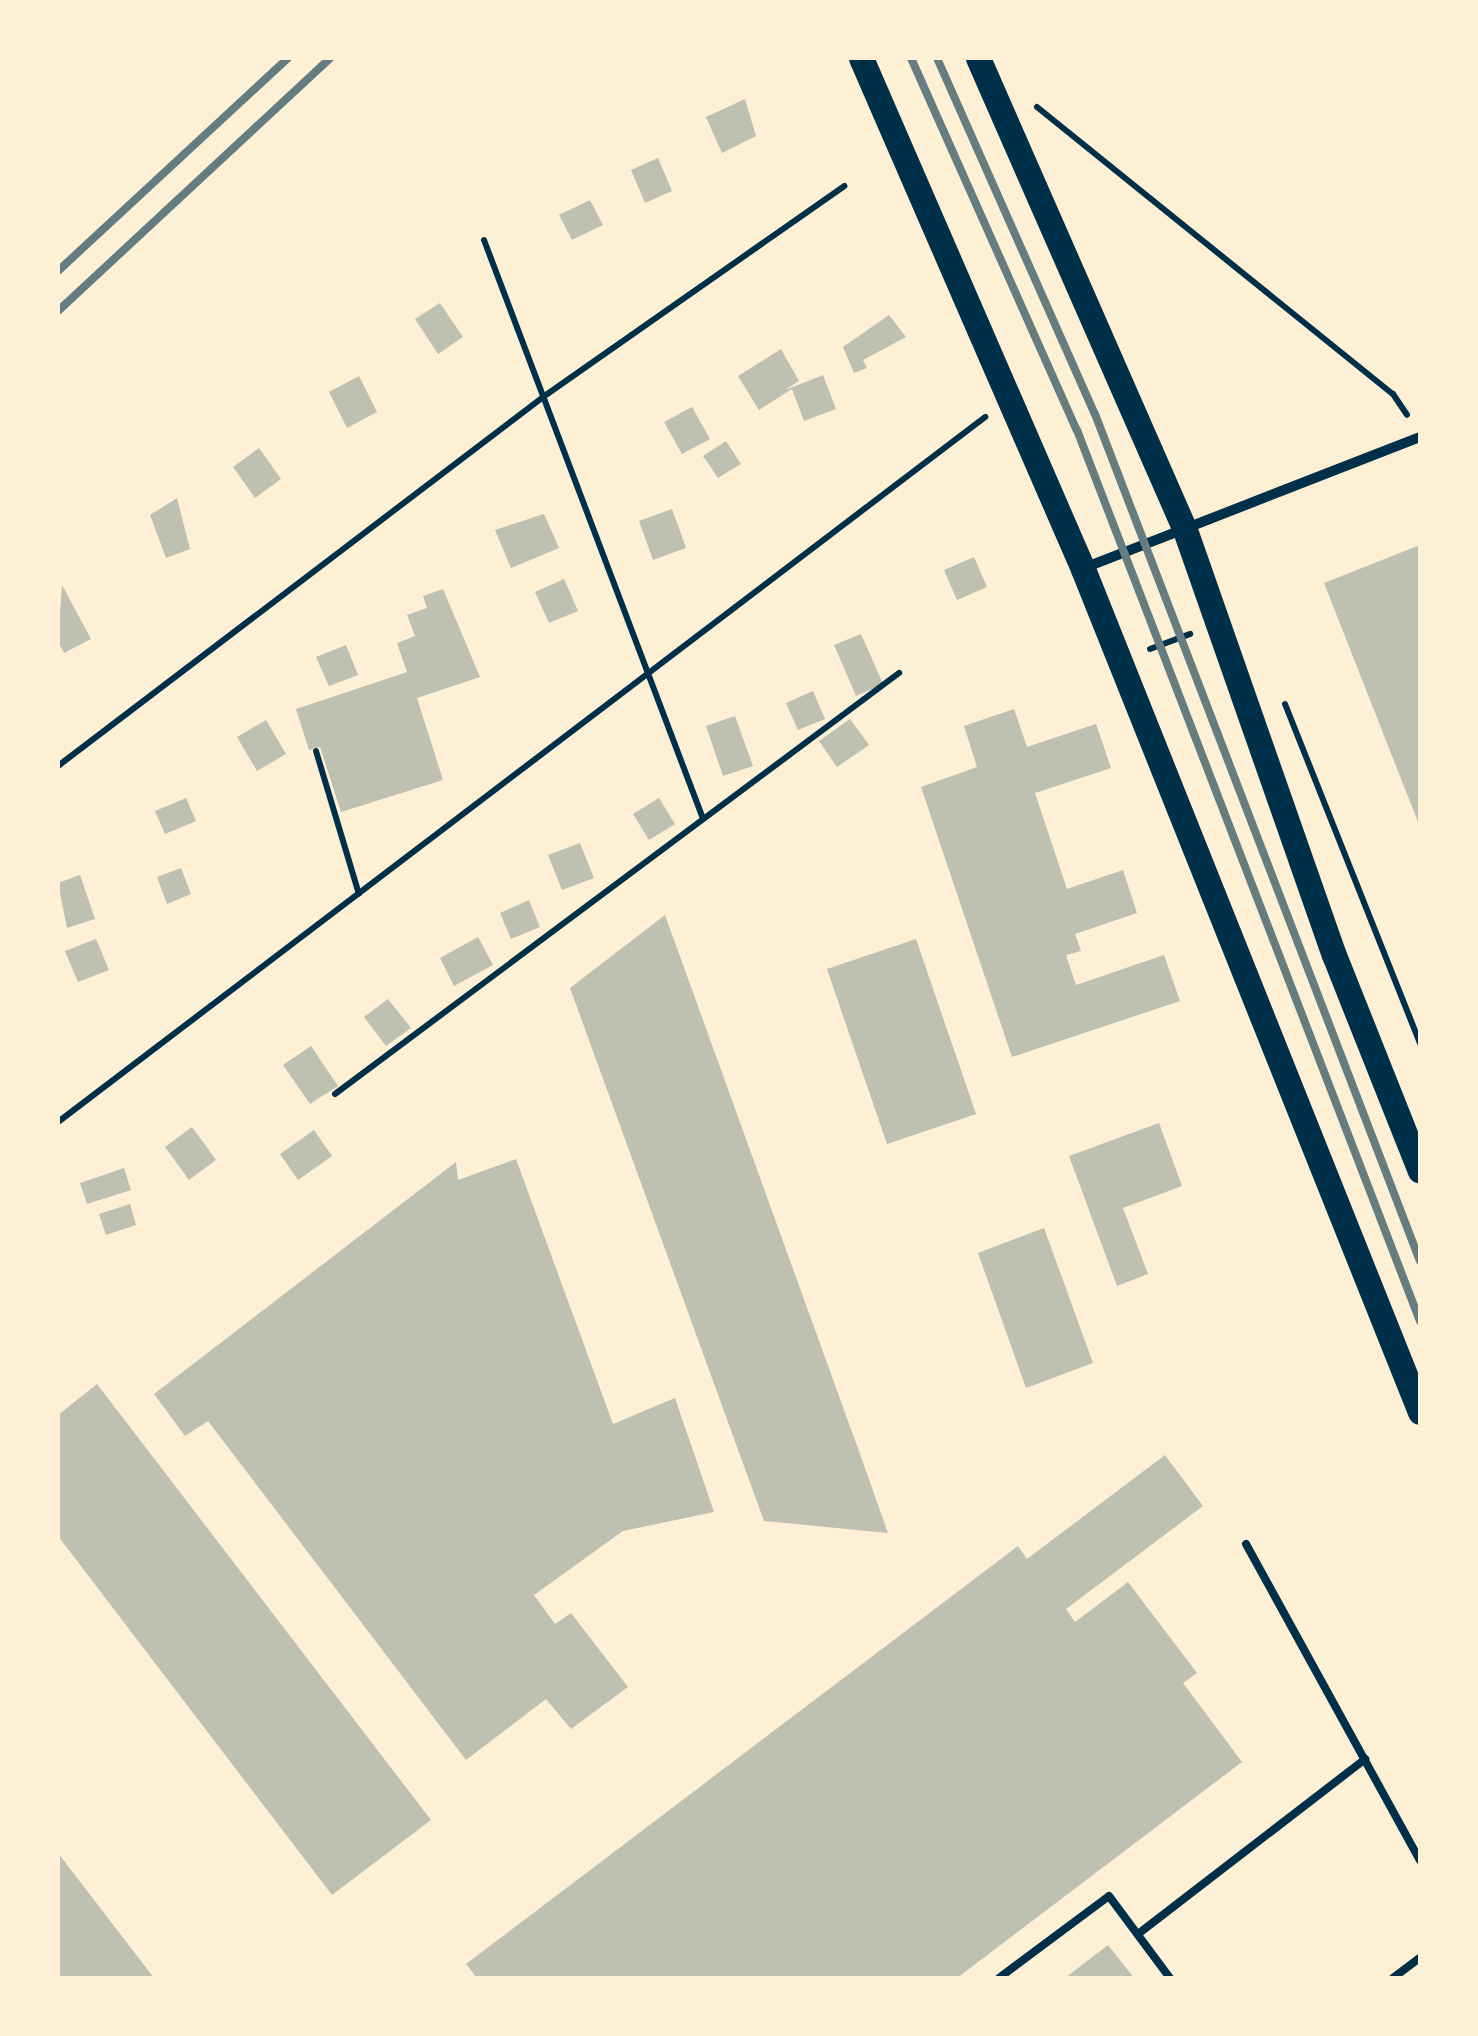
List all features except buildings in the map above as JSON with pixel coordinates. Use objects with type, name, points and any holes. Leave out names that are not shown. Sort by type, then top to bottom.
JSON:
[{"type":"main road","points":[[861,58],[1084,568],[1420,1412]]},
{"type":"main road","points":[[978,58],[1185,530],[1334,955],[1420,1171]]},
{"type":"street","points":[[1084,568],[1420,437]]},
{"type":"lane","points":[[1246,1544],[1420,1860]]},
{"type":"lane","points":[[1138,1934],[1365,1759]]},
{"type":"lane","points":[[998,1978],[1109,1896],[1170,1978]]},
{"type":"lane","points":[[1393,1978],[1420,1958]]},
{"type":"path","points":[[1036,106],[1393,394],[1411,422]]},
{"type":"path","points":[[58,766],[543,397],[844,186]]},
{"type":"path","points":[[484,240],[702,816]]},
{"type":"path","points":[[58,1122],[1010,398]]},
{"type":"path","points":[[335,1094],[702,816],[900,672]]},
{"type":"path","points":[[1283,701],[1420,1043]]},
{"type":"path","points":[[316,751],[359,894]]},
{"type":"railway","points":[[58,271],[288,58]]},
{"type":"railway","points":[[58,311],[330,58]]},
{"type":"railway","points":[[911,58],[1077,430],[1420,1321]]},
{"type":"railway","points":[[937,58],[1095,414],[1420,1261]]}]
